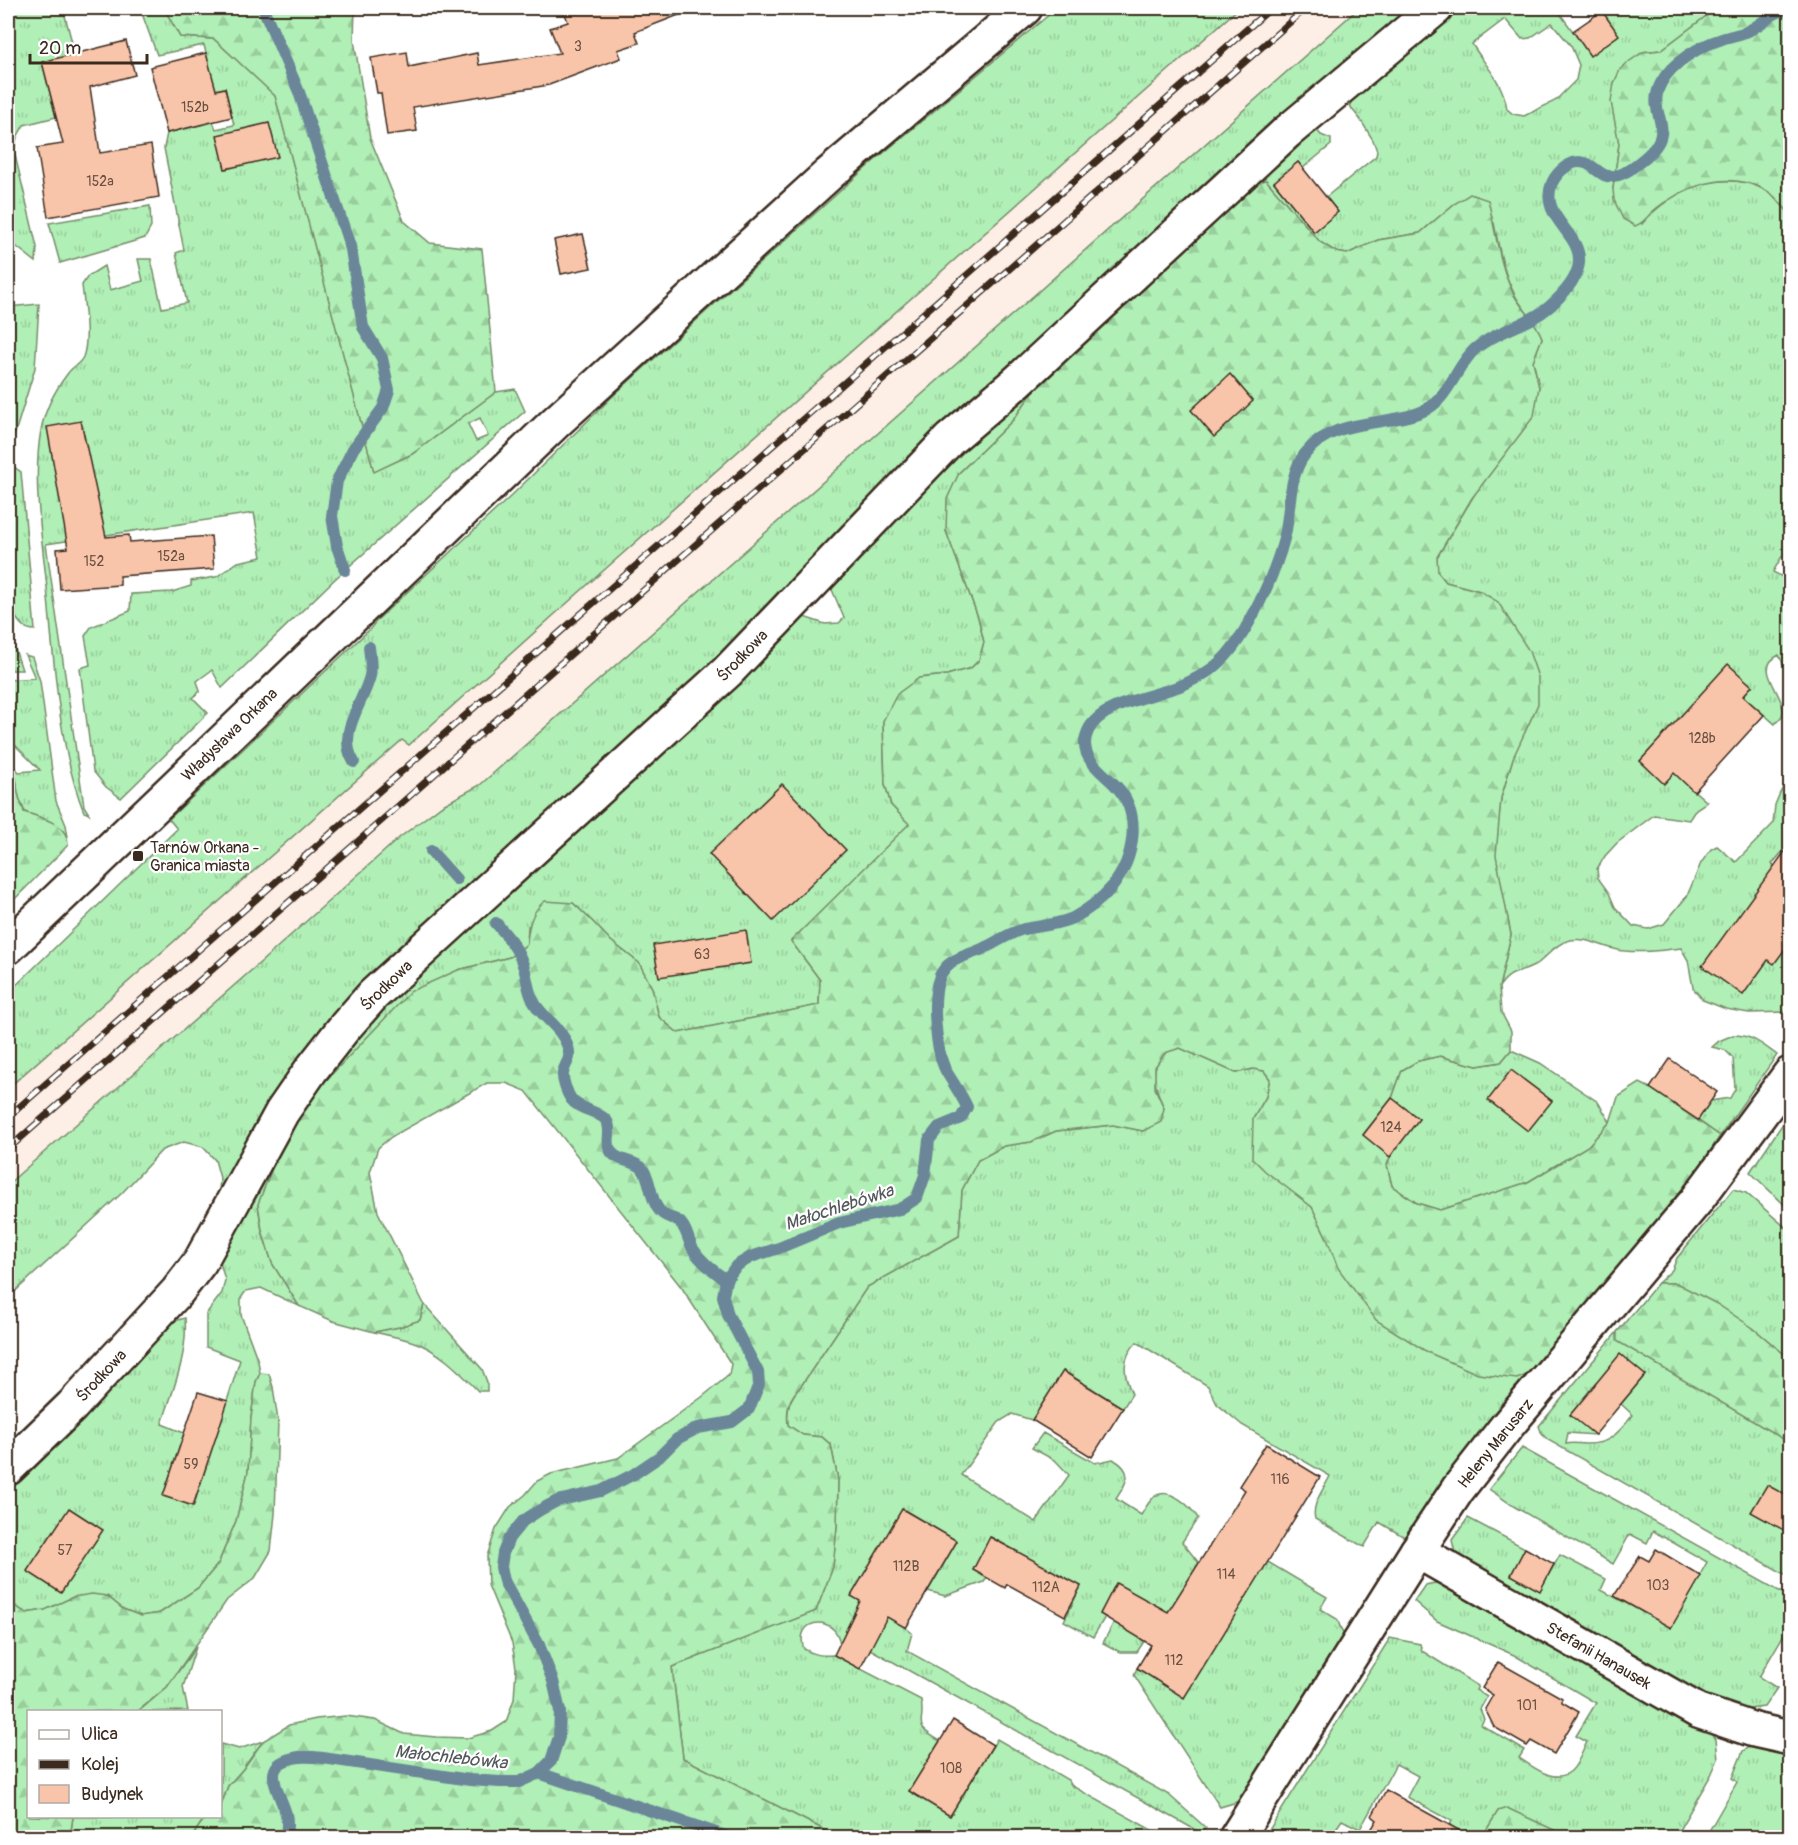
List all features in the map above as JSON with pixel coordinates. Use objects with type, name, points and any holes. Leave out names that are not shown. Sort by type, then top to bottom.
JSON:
[{"type":"street","name":"Władysława Orkana","points":[[8,947],[564,415],[829,174],[1025,8]]},
{"type":"street","name":"Środkowa","points":[[8,1468],[72,1406],[177,1292],[200,1262],[282,1112],[311,1070],[373,995],[727,672],[950,439],[1018,381],[1287,132],[1436,8]]},
{"type":"street","name":"Heleny Marusarz","points":[[1236,1838],[1417,1551],[1465,1480],[1507,1426],[1696,1201],[1791,1074]]},
{"type":"street","name":"Stefanii Hanausek","points":[[1417,1551],[1698,1711],[1754,1730],[1791,1738]]},
{"type":"shaded area","points":[[1239,8],[1359,8],[480,785],[441,806],[399,838],[8,1184],[8,1088],[402,740],[409,745]]},
{"type":"green space","points":[[8,8],[63,8],[75,54],[42,62],[56,117],[24,125],[17,137],[14,151],[37,247],[36,262],[8,240]]},
{"type":"green space","points":[[140,8],[164,8],[180,37],[214,39],[275,95],[374,471],[412,454],[496,392],[515,389],[525,411],[336,578],[222,688],[212,670],[197,681],[200,691],[193,698],[208,713],[121,798],[106,787],[93,771],[80,668],[90,665],[85,636],[91,627],[130,611],[131,594],[172,592],[191,586],[191,581],[216,577],[238,562],[262,557],[254,513],[46,544],[84,806],[89,814],[84,812],[75,787],[58,702],[39,509],[38,449],[48,407],[68,373],[83,357],[86,331],[82,285],[88,276],[104,266],[110,290],[143,281],[138,259],[151,259],[162,308],[187,303],[176,253],[184,250],[164,148],[167,133],[213,122],[216,129],[234,125],[225,88],[207,92],[211,73],[204,45],[157,55]],"holes":[[[480,418],[488,436],[476,441],[468,424]]]},
{"type":"green space","points":[[164,8],[355,8],[354,40],[370,138],[404,221],[430,243],[482,249],[496,392],[412,454],[374,472],[275,96],[214,39],[180,37]]},
{"type":"green space","points":[[1057,8],[1239,8],[409,745],[402,740],[8,1088],[8,993],[177,829],[169,819],[378,619],[511,496],[614,395],[868,166]]},
{"type":"green space","points":[[1359,8],[1416,8],[694,682],[293,1069],[251,1133],[234,1164],[218,1205],[220,1178],[215,1160],[203,1147],[184,1142],[162,1150],[122,1193],[8,1298],[8,1184],[399,838],[441,806],[480,785]]},
{"type":"green space","points":[[1458,8],[1556,8],[1590,55],[1618,35],[1600,8],[1717,8],[1661,50],[1643,52],[1620,70],[1617,127],[1619,144],[1613,189],[1642,224],[1668,201],[1683,192],[1716,182],[1734,181],[1751,184],[1767,191],[1790,214],[1790,548],[1773,572],[1790,581],[1790,679],[1779,655],[1771,661],[1768,668],[1783,708],[1782,716],[1775,724],[1743,696],[1752,686],[1728,665],[1640,761],[1664,783],[1674,773],[1707,802],[1696,809],[1689,820],[1654,815],[1617,843],[1597,869],[1598,878],[1609,893],[1615,907],[1633,926],[1648,929],[1664,924],[1687,896],[1701,863],[1711,849],[1717,846],[1736,862],[1773,824],[1775,805],[1790,775],[1790,843],[1772,864],[1790,880],[1790,1012],[1749,1013],[1726,1009],[1703,1000],[1693,988],[1688,960],[1681,948],[1632,952],[1589,941],[1567,941],[1534,966],[1511,975],[1499,987],[1511,935],[1495,855],[1501,798],[1513,758],[1480,591],[1446,582],[1437,572],[1437,557],[1539,387],[1533,361],[1542,338],[1507,278],[1494,223],[1454,204],[1420,233],[1378,240],[1347,254],[1336,252],[1320,242],[1266,180],[1248,185],[1316,129],[1321,135],[1331,139],[1331,145],[1303,168],[1298,162],[1274,182],[1314,232],[1338,212],[1326,197],[1376,156],[1377,151],[1373,140],[1351,108],[1350,99]],"holes":[[[1505,19],[1522,39],[1530,38],[1552,23],[1571,46],[1579,65],[1576,80],[1555,101],[1524,116],[1513,114],[1507,109],[1498,82],[1472,44]]]},
{"type":"green space","points":[[1717,8],[1790,8],[1790,214],[1770,193],[1755,185],[1716,181],[1678,194],[1635,226],[1623,219],[1614,200],[1613,189],[1619,144],[1611,102],[1614,83],[1620,70],[1627,63],[1643,52],[1661,50]]},
{"type":"green space","points":[[1266,180],[1320,242],[1336,252],[1347,254],[1378,240],[1420,233],[1454,204],[1470,194],[1488,200],[1501,260],[1509,284],[1542,338],[1533,361],[1539,387],[1534,416],[1472,498],[1437,557],[1438,572],[1446,582],[1480,591],[1498,602],[1529,651],[1538,677],[1538,704],[1513,758],[1501,798],[1496,855],[1511,935],[1499,987],[1501,1012],[1511,1031],[1511,1050],[1501,1062],[1477,1066],[1440,1056],[1418,1061],[1402,1070],[1392,1098],[1363,1135],[1390,1157],[1387,1165],[1392,1186],[1417,1203],[1440,1210],[1528,1182],[1588,1146],[1610,1122],[1618,1097],[1640,1083],[1720,1136],[1680,1196],[1575,1317],[1531,1373],[1517,1379],[1478,1374],[1427,1352],[1376,1320],[1338,1268],[1312,1207],[1265,1171],[1252,1158],[1253,1119],[1266,1097],[1270,1079],[1264,1071],[1253,1069],[1236,1073],[1180,1048],[1165,1053],[1155,1067],[1155,1088],[1164,1108],[1161,1122],[1143,1131],[1113,1125],[1056,1131],[1031,1142],[1004,1146],[978,1160],[962,1190],[959,1236],[867,1287],[791,1399],[788,1408],[788,1425],[803,1435],[822,1437],[831,1445],[838,1480],[833,1567],[816,1611],[672,1667],[683,1758],[838,1837],[192,1838],[203,1822],[209,1818],[222,1818],[222,1803],[228,1786],[263,1741],[289,1725],[346,1716],[375,1720],[404,1734],[468,1738],[492,1731],[506,1722],[514,1699],[516,1668],[512,1643],[488,1585],[487,1556],[496,1529],[510,1507],[537,1481],[551,1474],[618,1458],[729,1375],[731,1364],[682,1288],[526,1091],[506,1083],[487,1083],[391,1137],[378,1148],[370,1172],[378,1212],[424,1304],[420,1320],[374,1332],[333,1321],[299,1306],[272,1263],[262,1230],[258,1204],[278,1153],[314,1093],[411,991],[458,970],[510,957],[527,944],[531,920],[536,910],[545,901],[573,903],[611,941],[639,963],[652,988],[659,1017],[678,1033],[819,1005],[820,980],[791,941],[909,824],[891,805],[885,784],[883,721],[897,694],[919,678],[947,675],[971,668],[979,660],[984,642],[978,617],[946,531],[947,499],[959,473],[1013,420],[1043,378],[1248,185]]},
{"type":"green space","points":[[150,206],[151,227],[145,238],[60,263],[49,223]]},
{"type":"green space","points":[[39,304],[35,368],[12,443],[8,444],[8,307]]},
{"type":"green space","points":[[1043,378],[1013,420],[959,473],[946,531],[978,617],[984,642],[979,660],[971,668],[947,675],[919,678],[883,721],[885,784],[891,805],[910,824],[791,941],[820,980],[819,1005],[678,1033],[659,1017],[652,988],[639,963],[611,941],[573,903],[528,926],[527,944],[510,957],[458,970],[314,1093],[370,1022],[411,980],[801,616],[825,624],[839,623],[844,618],[830,585],[926,478]]},
{"type":"green space","points":[[8,467],[14,467],[21,472],[35,630],[24,627],[13,613],[8,611]]},
{"type":"green space","points":[[8,644],[15,649],[22,670],[8,670]]},
{"type":"green space","points":[[25,655],[32,657],[40,681],[56,801],[66,825],[68,837],[54,824],[25,812],[19,799],[16,778],[8,770],[8,760],[19,772],[40,770],[8,738],[8,680],[35,678]]},
{"type":"green space","points":[[8,770],[16,778],[24,812],[59,826],[64,831],[68,845],[8,906]]},
{"type":"green space","points":[[1733,1035],[1751,1038],[1777,1055],[1720,1136],[1698,1120],[1710,1101],[1730,1098],[1735,1089],[1733,1058],[1725,1050],[1712,1047]]},
{"type":"green space","points":[[1180,1048],[1236,1073],[1253,1069],[1264,1071],[1270,1079],[1266,1097],[1253,1119],[1293,1191],[1312,1207],[1326,1236],[1531,1373],[1452,1472],[1406,1538],[1379,1522],[1364,1547],[1315,1519],[1316,1502],[1330,1476],[1242,1425],[1217,1404],[1208,1386],[1137,1342],[1126,1360],[1125,1373],[1132,1394],[1123,1408],[1064,1371],[1032,1420],[1012,1414],[999,1422],[961,1475],[1036,1522],[1069,1475],[1056,1461],[1032,1448],[1043,1433],[1095,1463],[1113,1459],[1120,1464],[1127,1473],[1127,1477],[1116,1499],[1141,1515],[1152,1499],[1162,1493],[1180,1499],[1190,1508],[1198,1518],[1182,1542],[1199,1563],[1185,1586],[1268,1562],[1327,1597],[1320,1609],[1337,1619],[1344,1636],[1240,1801],[1220,1807],[1134,1675],[1137,1668],[1184,1697],[1159,1619],[1137,1652],[1120,1652],[1103,1643],[1114,1622],[1116,1584],[1100,1614],[1105,1617],[1093,1637],[1064,1621],[1081,1586],[991,1537],[973,1570],[987,1578],[984,1582],[945,1596],[928,1591],[957,1541],[903,1509],[906,1628],[912,1633],[907,1651],[1169,1795],[1206,1828],[1201,1833],[870,1649],[840,1643],[834,1630],[822,1623],[806,1628],[802,1641],[804,1649],[818,1655],[834,1655],[921,1700],[922,1727],[940,1741],[909,1791],[950,1816],[997,1739],[1068,1780],[1072,1786],[1161,1835],[1160,1838],[838,1837],[683,1758],[672,1667],[816,1611],[833,1567],[838,1480],[831,1445],[822,1437],[803,1435],[788,1425],[788,1408],[794,1395],[867,1287],[959,1236],[962,1190],[978,1160],[1004,1146],[1031,1142],[1056,1131],[1113,1125],[1143,1131],[1164,1108],[1155,1079],[1156,1065],[1167,1052]]},
{"type":"green space","points":[[1511,1050],[1540,1063],[1598,1102],[1610,1122],[1588,1146],[1528,1182],[1475,1200],[1440,1210],[1417,1203],[1392,1186],[1387,1165],[1390,1157],[1419,1119],[1392,1098],[1402,1070],[1418,1061],[1440,1056],[1477,1066],[1501,1062]]},
{"type":"green space","points":[[1790,1113],[1790,1210],[1750,1172]]},
{"type":"green space","points":[[278,1153],[258,1205],[262,1231],[272,1263],[299,1306],[261,1288],[246,1291],[241,1298],[241,1315],[258,1361],[260,1373],[256,1382],[251,1418],[248,1472],[236,1521],[218,1564],[198,1588],[160,1613],[141,1616],[123,1609],[107,1596],[73,1597],[46,1610],[26,1613],[11,1604],[8,1586],[8,1484],[171,1322],[185,1318],[182,1359],[162,1424],[184,1433],[163,1496],[194,1505],[240,1360],[206,1347],[206,1314],[222,1293],[225,1280],[219,1259]]},
{"type":"green space","points":[[1733,1189],[1746,1193],[1790,1231],[1790,1359],[1753,1328],[1676,1283],[1658,1283],[1672,1270],[1677,1258]]},
{"type":"green space","points":[[1658,1283],[1676,1283],[1717,1304],[1753,1328],[1790,1359],[1790,1443],[1617,1341],[1617,1332]]},
{"type":"green space","points":[[424,1304],[482,1369],[487,1382],[487,1391],[478,1391],[456,1368],[430,1349],[374,1332],[420,1320]]},
{"type":"green space","points":[[1617,1332],[1618,1341],[1790,1443],[1790,1577],[1548,1440],[1542,1434],[1539,1426]],"holes":[[[1620,1355],[1645,1375],[1621,1404],[1633,1415],[1613,1436],[1594,1444],[1566,1444],[1568,1433],[1595,1435]]]},
{"type":"green space","points":[[260,1373],[269,1374],[278,1421],[275,1514],[271,1551],[255,1578],[227,1600],[167,1687],[139,1710],[27,1710],[27,1818],[73,1818],[70,1837],[8,1837],[8,1586],[12,1604],[26,1613],[45,1610],[73,1597],[92,1594],[107,1596],[123,1609],[141,1616],[160,1613],[198,1588],[218,1564],[236,1521],[248,1472],[256,1382]]},
{"type":"green space","points":[[1522,1448],[1790,1597],[1790,1624],[1759,1677],[1777,1688],[1764,1707],[1733,1711],[1720,1709],[1473,1568],[1455,1553],[1452,1540],[1468,1518],[1525,1548],[1511,1575],[1540,1590],[1560,1555],[1606,1579],[1601,1590],[1671,1627],[1707,1562],[1653,1531],[1647,1543],[1630,1534],[1613,1564],[1515,1507],[1489,1489]]},
{"type":"green space","points":[[1435,1583],[1450,1585],[1707,1731],[1716,1739],[1718,1759],[1675,1837],[1443,1837],[1452,1821],[1407,1797],[1418,1776],[1396,1764],[1360,1829],[1342,1820],[1330,1837],[1264,1838],[1390,1638],[1420,1644],[1422,1651],[1478,1686],[1476,1690],[1487,1697],[1480,1709],[1484,1719],[1481,1725],[1524,1750],[1519,1758],[1544,1773],[1558,1776],[1571,1771],[1576,1765],[1587,1742],[1576,1736],[1596,1703],[1514,1655],[1437,1621],[1414,1601],[1425,1585]]},
{"type":"green space","points":[[196,1647],[183,1687],[188,1710],[140,1710],[167,1687]]},
{"type":"green space","points":[[263,1741],[228,1786],[222,1803],[222,1744],[239,1749]]},
{"type":"green space","points":[[1750,1746],[1790,1751],[1790,1837],[1705,1838],[1737,1782],[1732,1778],[1743,1751]]},
{"type":"green space","points":[[1507,1808],[1569,1837],[1482,1837],[1498,1811]]},
{"type":"green space","points":[[73,1818],[208,1818],[201,1823],[192,1837],[70,1838]]},
{"type":"building","points":[[563,8],[692,8],[692,10],[635,32],[639,43],[618,50],[621,58],[549,85],[413,107],[417,131],[387,135],[381,93],[377,93],[371,58],[407,52],[409,67],[477,53],[479,65],[560,53],[550,28],[568,22]]},
{"type":"building","points":[[1602,11],[1619,35],[1590,56],[1573,31]]},
{"type":"building","points":[[126,41],[135,75],[90,87],[100,153],[151,145],[159,197],[48,217],[37,148],[63,144],[42,62]]},
{"type":"building","points":[[206,53],[216,90],[225,88],[232,117],[167,133],[150,67]]},
{"type":"building","points":[[269,123],[278,157],[225,169],[217,135]]},
{"type":"building","points":[[1298,162],[1338,212],[1314,232],[1274,182]]},
{"type":"building","points":[[583,234],[591,268],[561,274],[554,240]]},
{"type":"building","points":[[1230,374],[1253,401],[1214,437],[1191,410]]},
{"type":"building","points":[[81,421],[106,537],[129,535],[130,542],[211,536],[214,569],[120,576],[120,585],[60,589],[57,549],[68,548],[47,427]]},
{"type":"building","points":[[1728,664],[1752,686],[1743,696],[1764,715],[1694,792],[1674,773],[1664,784],[1640,761]]},
{"type":"building","points":[[782,784],[846,850],[773,921],[709,854]]},
{"type":"building","points":[[1791,843],[1791,941],[1774,964],[1768,960],[1743,995],[1702,966]]},
{"type":"building","points":[[746,930],[751,963],[659,977],[653,945]]},
{"type":"building","points":[[1670,1059],[1717,1092],[1698,1120],[1650,1088]]},
{"type":"building","points":[[1511,1070],[1552,1101],[1528,1131],[1488,1100]]},
{"type":"building","points":[[1392,1098],[1419,1119],[1390,1157],[1363,1135]]},
{"type":"building","points":[[1620,1354],[1645,1375],[1595,1435],[1570,1415]]},
{"type":"building","points":[[1063,1371],[1123,1408],[1092,1457],[1032,1420]]},
{"type":"building","points":[[198,1392],[228,1401],[193,1506],[163,1496]]},
{"type":"building","points":[[1266,1444],[1320,1477],[1184,1698],[1137,1668],[1151,1645],[1100,1614],[1116,1583],[1168,1612],[1245,1490],[1239,1486]]},
{"type":"building","points":[[1767,1485],[1791,1498],[1791,1534],[1751,1512]]},
{"type":"building","points":[[69,1508],[103,1530],[61,1593],[27,1571]]},
{"type":"building","points":[[902,1509],[957,1541],[906,1628],[887,1617],[860,1669],[834,1655],[860,1601],[851,1596]]},
{"type":"building","points":[[990,1537],[1081,1586],[1065,1616],[1007,1584],[1005,1588],[973,1570]]},
{"type":"building","points":[[1525,1548],[1554,1564],[1540,1591],[1511,1575]]},
{"type":"building","points":[[1656,1549],[1701,1576],[1671,1628],[1614,1596],[1640,1556],[1649,1561]]},
{"type":"building","points":[[1498,1662],[1562,1698],[1562,1702],[1579,1712],[1554,1754],[1531,1741],[1527,1746],[1494,1727],[1485,1709],[1493,1695],[1482,1688]]},
{"type":"building","points":[[953,1720],[993,1745],[950,1816],[909,1791]]},
{"type":"building","points":[[1386,1790],[1473,1838],[1366,1838],[1377,1820],[1372,1816]]},
{"type":"waterway","points":[[263,8],[299,92],[351,249],[363,327],[382,358],[389,390],[383,408],[353,449],[337,481],[332,516],[337,546],[345,570]]},
{"type":"waterway","name":"Małochlebówka","points":[[286,1838],[287,1817],[274,1779],[274,1772],[278,1765],[286,1760],[317,1757],[470,1780],[500,1782],[519,1782],[539,1773],[551,1761],[559,1737],[560,1711],[553,1681],[539,1645],[504,1581],[501,1567],[509,1538],[523,1521],[540,1510],[557,1501],[601,1491],[634,1474],[659,1457],[677,1439],[698,1428],[732,1422],[749,1409],[759,1384],[758,1372],[728,1315],[723,1296],[726,1280],[736,1266],[751,1257],[839,1223],[900,1209],[917,1198],[925,1175],[929,1140],[939,1127],[961,1118],[967,1107],[942,1062],[935,1012],[935,999],[941,973],[956,959],[1014,933],[1073,918],[1099,900],[1120,876],[1126,863],[1132,837],[1130,810],[1116,786],[1092,763],[1088,756],[1085,740],[1094,722],[1115,708],[1194,680],[1216,665],[1230,651],[1241,636],[1268,584],[1285,535],[1296,472],[1305,454],[1316,442],[1344,428],[1406,417],[1430,407],[1445,392],[1475,349],[1549,307],[1570,285],[1578,267],[1578,251],[1572,238],[1554,213],[1549,199],[1552,183],[1557,175],[1575,162],[1588,164],[1607,176],[1619,175],[1630,169],[1651,152],[1659,141],[1661,123],[1657,95],[1661,83],[1672,68],[1705,46],[1746,32],[1778,12],[1790,9]]},
{"type":"waterway","points":[[354,762],[349,751],[349,730],[370,676],[369,647]]},
{"type":"waterway","points":[[431,851],[456,879]]},
{"type":"waterway","points":[[496,923],[518,953],[525,970],[530,995],[535,1004],[558,1029],[568,1047],[568,1061],[563,1076],[571,1099],[574,1103],[606,1120],[609,1128],[610,1150],[620,1159],[642,1168],[659,1210],[681,1224],[696,1254],[726,1280]]},
{"type":"waterway","points":[[539,1773],[731,1838]]},
{"type":"railway","points":[[8,1117],[1271,8]]},
{"type":"railway","points":[[8,1149],[1306,8]]},
{"type":"place","name":"Tarnów Orkana - Granica miasta","points":[[138,856]]}]
